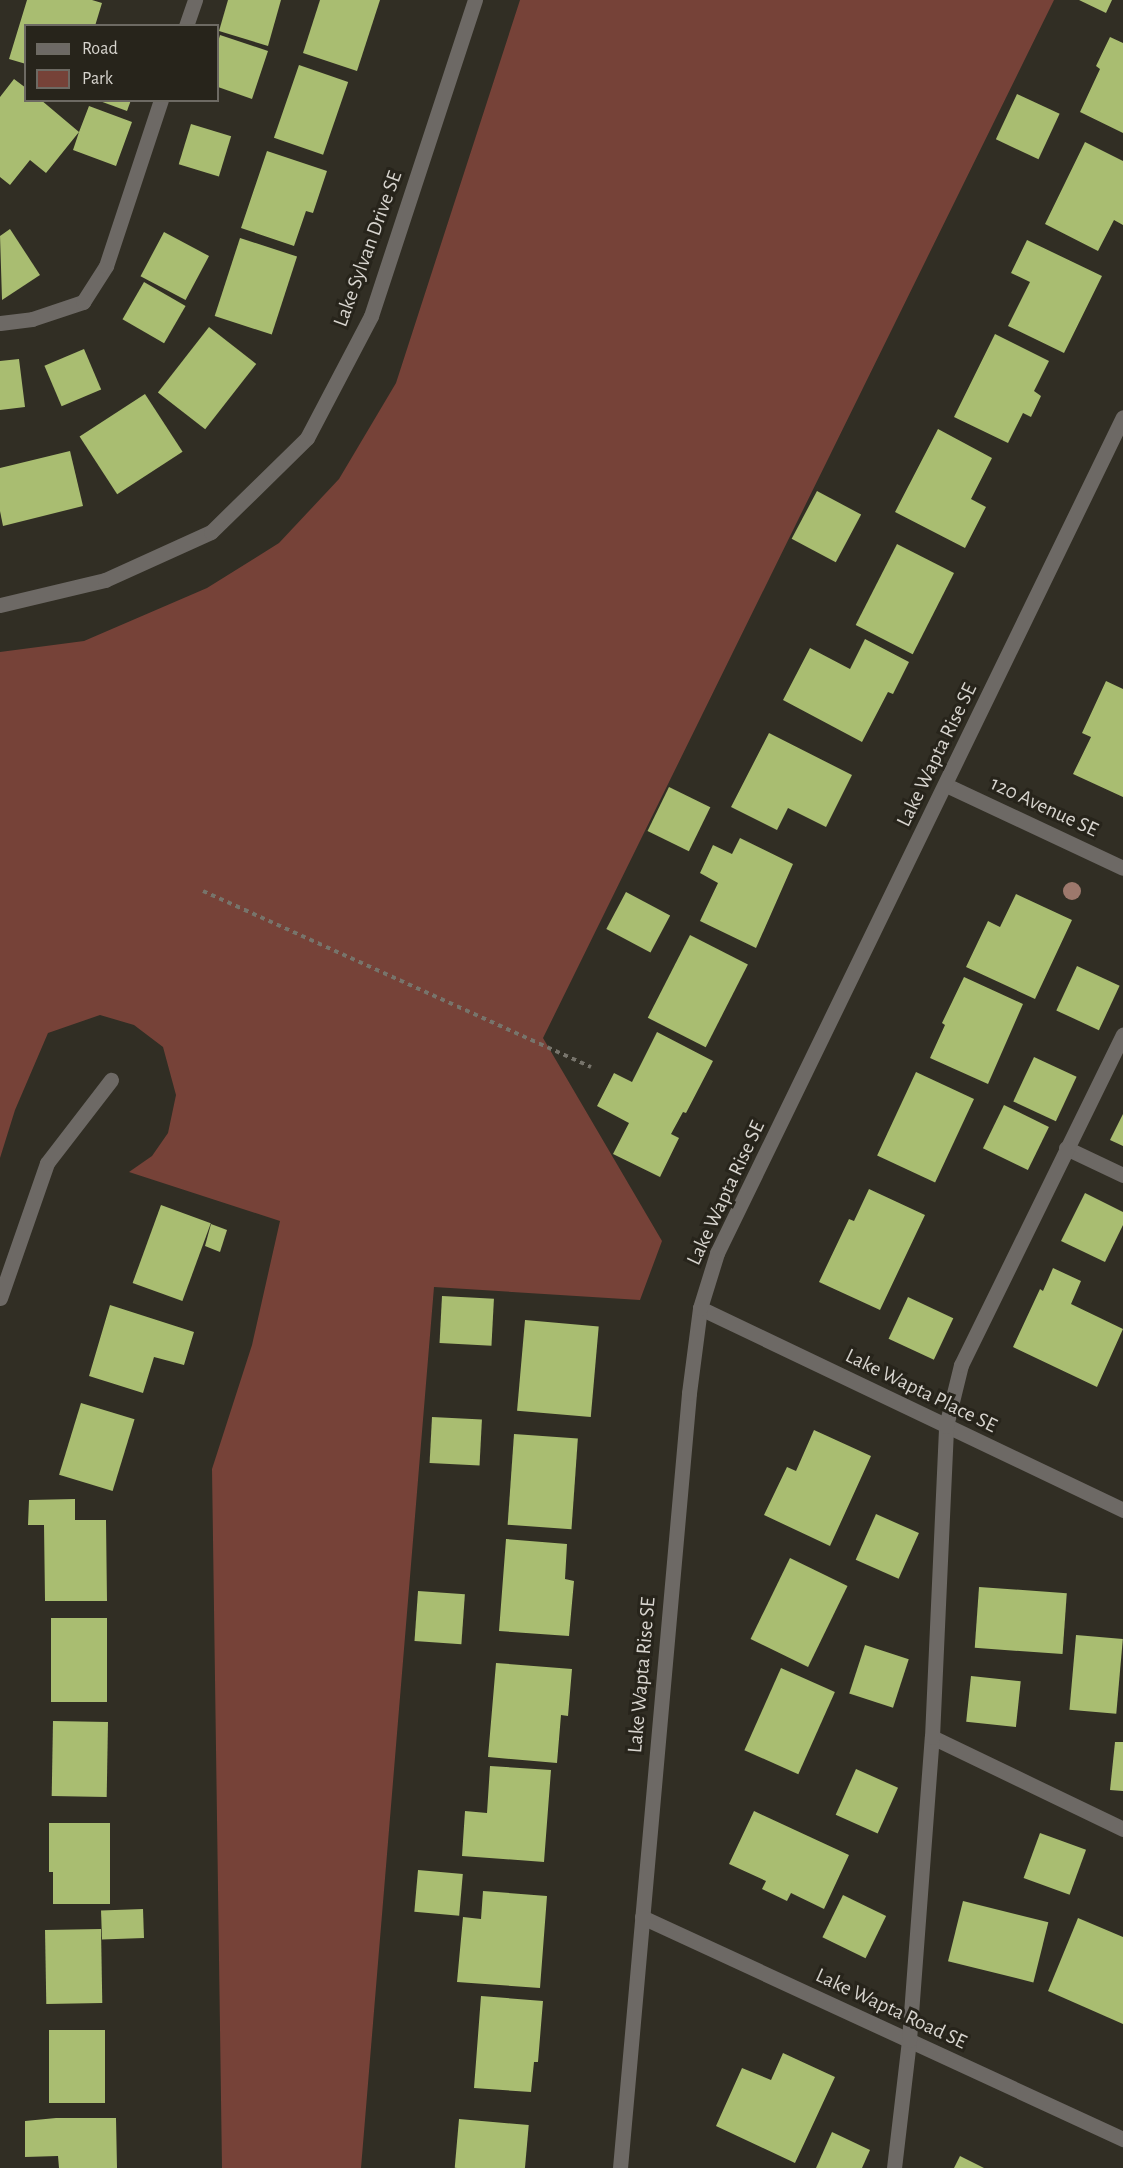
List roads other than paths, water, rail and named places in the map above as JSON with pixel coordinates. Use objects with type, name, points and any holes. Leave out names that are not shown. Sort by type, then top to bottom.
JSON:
[{"type":"street","points":[[187,24],[195,0]]},
{"type":"street","name":"Lake Sylvan Drive SE","points":[[0,605],[105,580],[210,532],[307,438],[371,316],[475,0]]},
{"type":"street","points":[[0,323],[32,319],[83,302],[106,266],[160,102]]},
{"type":"street","name":"Lake Wapta Rise SE","points":[[620,2168],[688,1392],[700,1308],[717,1253],[1123,417]]},
{"type":"street","name":"120 Avenue SE","points":[[946,785],[1123,868]]},
{"type":"street","points":[[894,2168],[909,2040],[932,1737],[946,1426],[961,1365],[1123,1035]]},
{"type":"street","points":[[0,1298],[47,1163],[111,1080]]},
{"type":"street","points":[[1066,1148],[1123,1175]]},
{"type":"street","name":"Lake Wapta Place SE","points":[[700,1308],[1123,1510]]},
{"type":"street","points":[[932,1737],[1123,1829]]},
{"type":"street","name":"Lake Wapta Road SE","points":[[642,1917],[1123,2139]]}]
